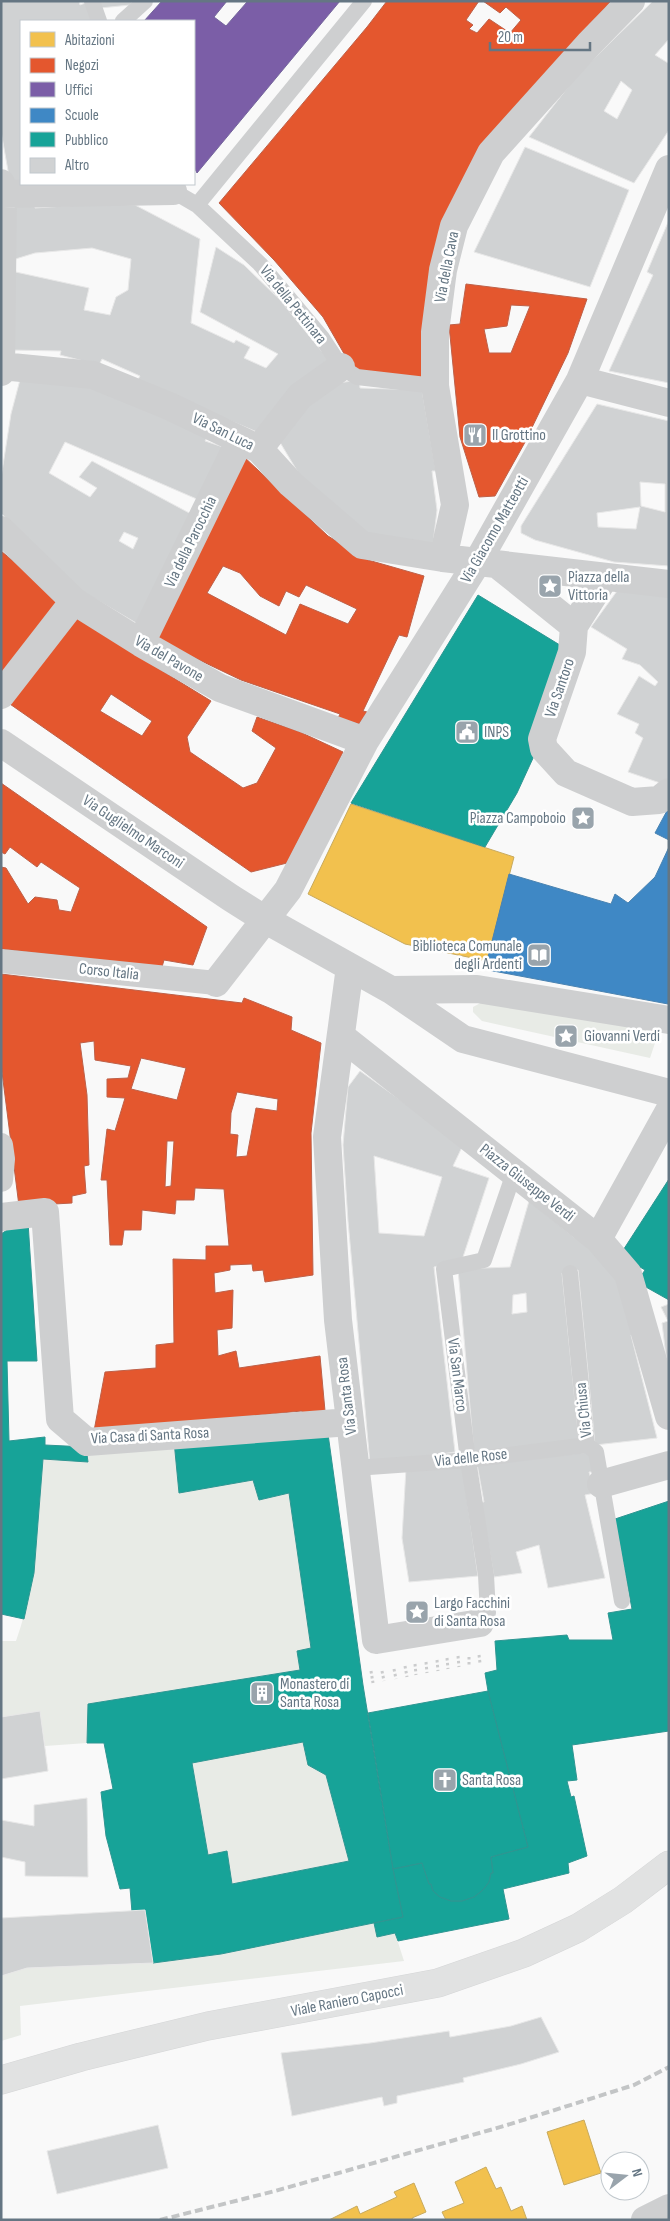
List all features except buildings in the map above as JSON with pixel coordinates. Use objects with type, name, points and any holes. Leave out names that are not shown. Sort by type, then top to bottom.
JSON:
[{"type":"main road","name":"Viale Raniero Capocci","points":[[1,2080],[81,2057],[208,2026],[438,1983],[524,1953],[578,1928],[623,1900],[669,1865]]},
{"type":"street","name":"Via della Cava","points":[[443,558],[455,505],[435,386],[435,332],[443,270],[454,226],[491,153],[589,44],[632,1]]},
{"type":"street","name":"Via Giacomo Matteotti","points":[[216,983],[288,890],[365,740],[488,563],[580,380],[667,177]]},
{"type":"street","points":[[1,372],[2,190],[171,187]]},
{"type":"street","name":"Via San Luca","points":[[2,366],[93,375],[169,406],[249,445],[362,545],[443,558]]},
{"type":"street","name":"Via della Parocchia","points":[[141,644],[249,445],[300,396],[341,366]]},
{"type":"street","points":[[580,380],[669,402]]},
{"type":"street","name":"Via del Pavone","points":[[1,530],[74,601],[141,644],[220,688],[365,740]]},
{"type":"street","points":[[443,558],[669,584]]},
{"type":"street","points":[[488,563],[574,626],[613,578]]},
{"type":"street","points":[[1,695],[74,601]]},
{"type":"street","name":"Via Santoro","points":[[574,626],[572,652],[542,739],[544,750],[566,773],[632,802],[659,800],[669,792]]},
{"type":"street","name":"Via Guglielmo Marconi","points":[[1,744],[266,920]]},
{"type":"street","points":[[266,920],[391,990],[464,1039],[669,1093]]},
{"type":"street","name":"Corso Italia","points":[[1,961],[216,983]]},
{"type":"street","name":"Via Santa Rosa","points":[[350,967],[327,1136],[338,1320],[376,1640],[484,1618]]},
{"type":"street","points":[[391,990],[476,989],[669,1020]]},
{"type":"street","name":"Piazza Giuseppe Verdi","points":[[341,1042],[514,1173],[628,1274],[669,1416]]},
{"type":"street","points":[[585,1234],[669,1111]]},
{"type":"street","points":[[1,1144],[3,1160],[1,1180]]},
{"type":"street","name":"Via Casa di Santa Rosa","points":[[1,1217],[45,1212],[60,1419],[88,1442],[350,1422]]},
{"type":"street","points":[[601,1484],[669,1464]]},
{"type":"lane","points":[[92,1],[99,20]]},
{"type":"lane","points":[[124,20],[145,1]]},
{"type":"lane","points":[[197,205],[364,1]]},
{"type":"lane","name":"Via della Pettinara","points":[[171,187],[197,205],[260,264],[322,338],[341,366],[357,377],[435,386]]},
{"type":"lane","name":"Via San Marco","points":[[484,1618],[486,1575],[468,1460],[444,1269],[484,1260],[514,1173]]},
{"type":"lane","name":"Via Chiusa","points":[[570,1273],[587,1445],[596,1452],[622,1602]]},
{"type":"lane","name":"Via delle Rose","points":[[355,1468],[468,1460],[587,1445]]},
{"type":"shaded area","points":[[486,1000],[659,1031],[650,1058],[482,1021],[473,1012],[473,1007]]},
{"type":"shaded area","points":[[174,1441],[179,1493],[253,1480],[259,1500],[289,1493],[311,1648],[297,1651],[300,1670],[88,1704],[87,1743],[45,1746],[40,1711],[1,1717],[1,1641],[16,1641],[23,1619],[36,1552],[43,1459],[88,1461],[86,1447]]},
{"type":"shaded area","points":[[303,1742],[308,1765],[326,1775],[349,1861],[232,1884],[227,1852],[208,1855],[192,1763]]},
{"type":"shaded area","points":[[374,1923],[377,1937],[395,1933],[404,1961],[20,2006],[21,2035],[1,2041],[1,1976],[27,1968],[153,1963],[221,1954]]},
{"type":"railway","points":[[160,2220],[275,2191],[504,2126],[634,2085],[669,2067]]},
{"type":"place","name":"Il Grottino","points":[[475,435]]},
{"type":"place","name":"Piazza della Vittoria","points":[[550,586]]},
{"type":"place","name":"INPS","points":[[467,732]]},
{"type":"place","name":"Piazza Campoboio","points":[[583,818]]},
{"type":"place","name":"Biblioteca Comunale degli Ardenti","points":[[539,955]]},
{"type":"place","name":"Giovanni Verdi","points":[[566,1036]]},
{"type":"place","name":"Largo Facchini di Santa Rosa","points":[[417,1612]]},
{"type":"place","name":"Monastero di Santa Rosa","points":[[262,1693]]},
{"type":"place","name":"Santa Rosa","points":[[445,1780]]}]
